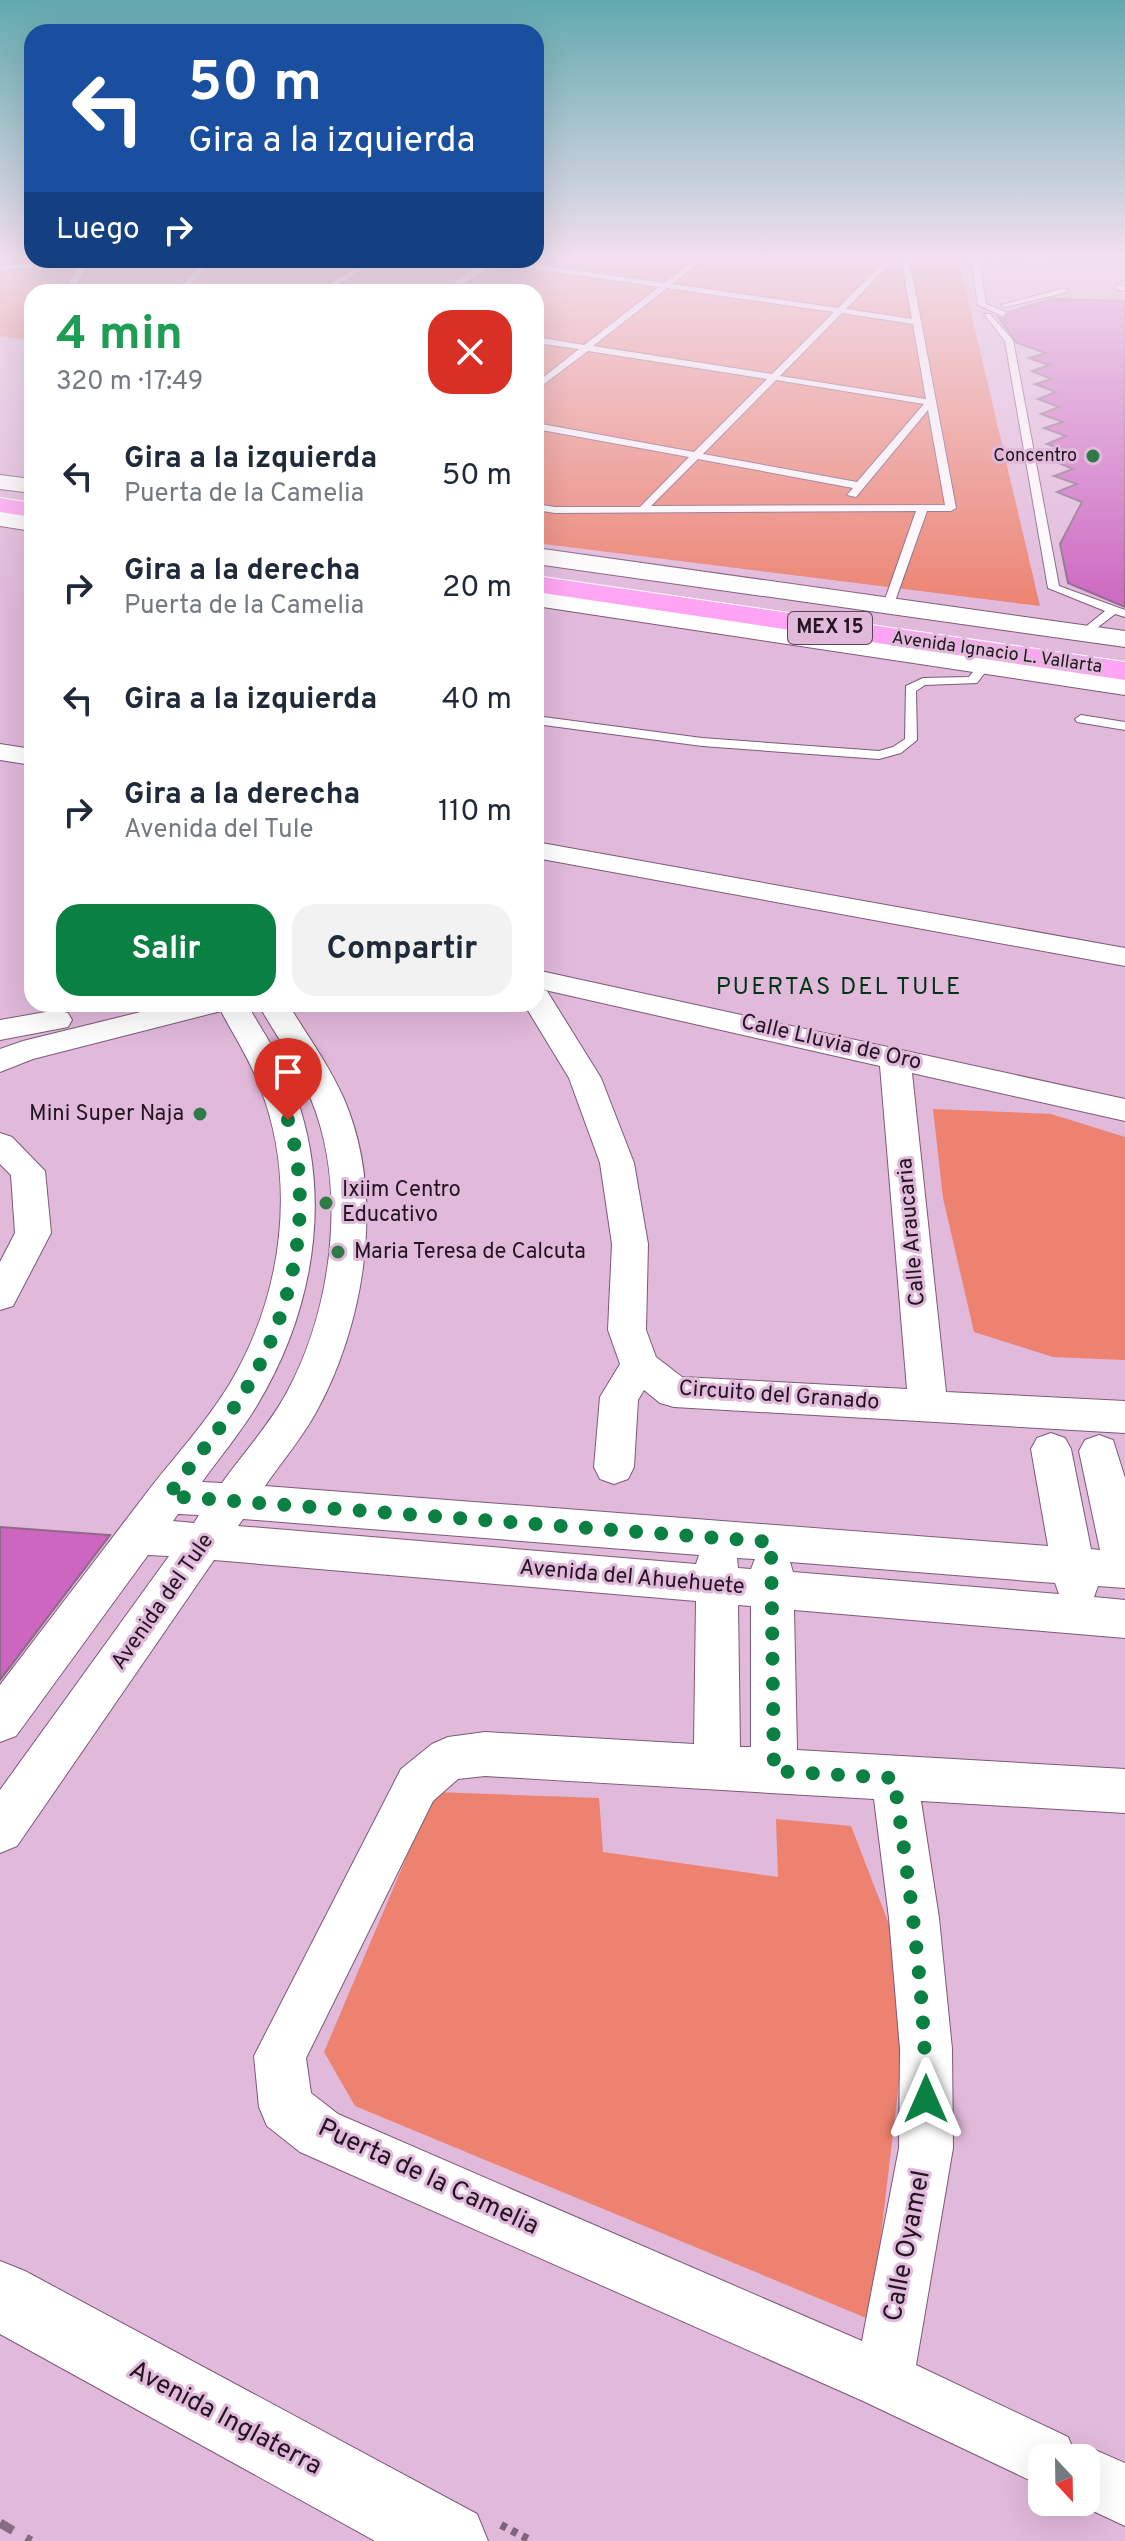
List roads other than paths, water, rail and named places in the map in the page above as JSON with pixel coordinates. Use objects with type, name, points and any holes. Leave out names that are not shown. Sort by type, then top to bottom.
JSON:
[{"type":"highway","points":[[0,494],[24,498]]},
{"type":"highway","points":[[0,505],[24,509]]},
{"type":"highway","name":"Avenida Ignacio L. Vallarta","points":[[544,572],[1125,655]]},
{"type":"highway","name":"Avenida Ignacio L. Vallarta","points":[[544,585],[1125,671]]},
{"type":"highway","points":[[1055,661],[1125,678]]},
{"type":"street","points":[[0,482],[24,485]]},
{"type":"street","points":[[0,518],[24,522]]},
{"type":"street","points":[[544,557],[889,605],[1091,627],[1125,639]]},
{"type":"street","points":[[544,599],[1125,686]]},
{"type":"street","points":[[0,752],[24,756]]},
{"type":"street","points":[[0,774],[24,777]]},
{"type":"street","points":[[544,851],[1125,957]]},
{"type":"street","name":"Calle Lluvia de Oro","points":[[544,981],[1125,1110]]},
{"type":"street","points":[[544,1011],[585,1078],[617,1163],[630,1244],[627,1330],[640,1366],[619,1397],[614,1467]]},
{"type":"street","points":[[10,1043],[98,1012]]},
{"type":"street","points":[[10,1043],[171,1012]]},
{"type":"street","points":[[0,1721],[242,1397],[269,1346],[286,1298],[300,1218],[296,1147],[279,1093],[236,1012]]},
{"type":"street","name":"Avenida del Tule","points":[[0,1830],[299,1407],[322,1356],[337,1305],[348,1227],[342,1155],[328,1100],[278,1012]]},
{"type":"street","name":"Calle Araucaria","points":[[895,1058],[928,1406]]},
{"type":"street","points":[[0,1296],[33,1233],[28,1171],[2,1148]]},
{"type":"street","name":"Circuito del Granado","points":[[640,1366],[674,1392],[928,1406],[1048,1434],[1103,1432]]},
{"type":"street","points":[[1103,1432],[1125,1569]]},
{"type":"street","points":[[1048,1434],[1082,1616]]},
{"type":"street","name":"Avenida del Ahuehuete","points":[[168,1496],[1125,1569]]},
{"type":"street","name":"Avenida del Ahuehuete","points":[[139,1536],[1125,1619]]},
{"type":"street","points":[[717,1538],[717,1767]]},
{"type":"street","points":[[771,1542],[774,1771]]},
{"type":"street","points":[[717,1655],[773,1660]]},
{"type":"street","name":"Puerta de la Camelia","points":[[1028,2449],[884,2380],[319,2133],[286,2107],[280,2056],[417,1785],[448,1759],[485,1754],[1125,1791]]},
{"type":"street","name":"Calle Oyamel","points":[[884,2380],[926,2148],[926,2049],[914,1918],[894,1778]]},
{"type":"street","name":"Avenida Inglaterra","points":[[0,2296],[450,2541]]},
{"type":"street","points":[[1100,2483],[1125,2495]]},
{"type":"lane","points":[[765,376],[930,402]]},
{"type":"lane","points":[[544,508],[951,508],[926,376]]},
{"type":"lane","points":[[1015,376],[1054,588],[1125,616]]},
{"type":"lane","points":[[643,509],[774,377]]},
{"type":"lane","points":[[842,508],[930,402]]},
{"type":"lane","points":[[544,427],[860,486]]},
{"type":"lane","points":[[889,605],[923,507]]},
{"type":"lane","points":[[1091,627],[1112,611]]},
{"type":"lane","points":[[1091,627],[1125,616]]},
{"type":"lane","points":[[544,721],[702,742],[879,755],[897,750],[911,740],[910,689],[923,682],[973,680],[984,666]]},
{"type":"lane","points":[[1081,719],[1125,726]]},
{"type":"railway","points":[[0,2523],[31,2541]]},
{"type":"place","name":"Concentro","points":[[1093,456]]},
{"type":"place","name":"Mini Super Naja","points":[[200,1114]]},
{"type":"place","name":"Ixiim Centro Educativo","points":[[326,1203]]},
{"type":"place","name":"Maria Teresa de Calcuta","points":[[338,1252]]},
{"type":"district","name":"PUERTAS DEL TULE","points":[[839,988]]}]
